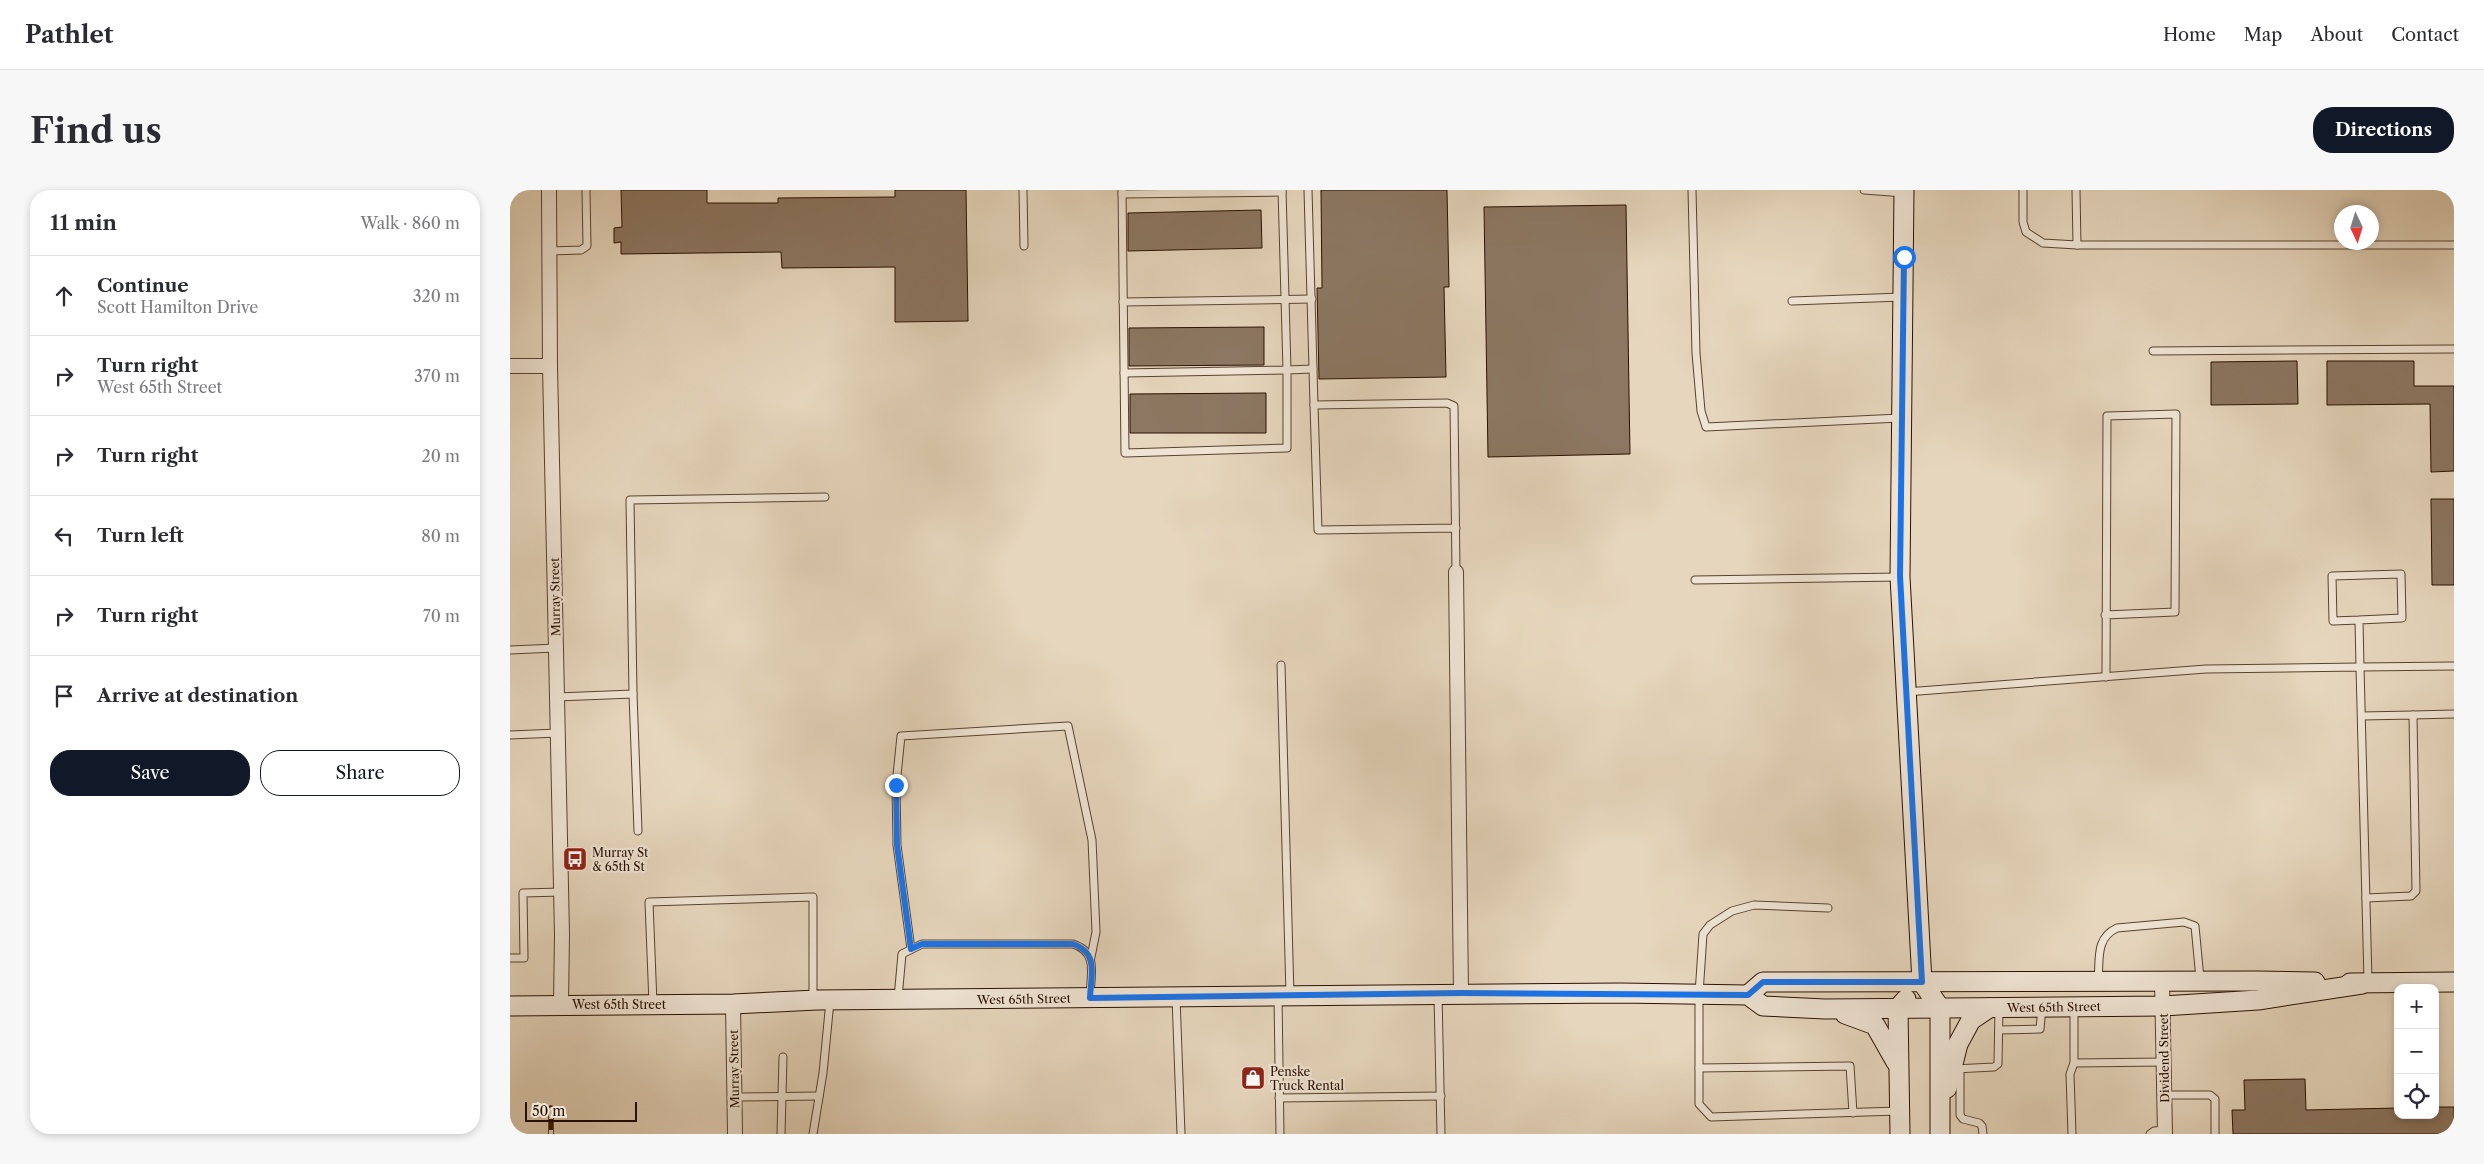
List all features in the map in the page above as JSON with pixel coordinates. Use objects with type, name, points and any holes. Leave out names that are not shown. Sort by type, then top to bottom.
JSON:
[{"type":"main road","points":[[1904,191],[1900,576],[1906,692],[1922,982],[1940,1008],[1951,1069]]},
{"type":"main road","name":"West 65th Street","points":[[1748,995],[1763,982],[2200,982],[2256,980],[2365,984],[2454,982]]},
{"type":"main road","points":[[1900,1134],[1898,1008],[1922,982]]},
{"type":"main road","name":"West 65th Street","points":[[510,1006],[1461,993],[1748,995],[1763,1006],[1825,1009],[2163,1006],[2258,1000],[2365,984]]},
{"type":"main road","points":[[1940,1125],[1958,1044],[1971,1020],[1994,1008]]},
{"type":"main road","points":[[1825,1009],[1859,1017],[1875,1025],[1898,1066]]},
{"type":"street","name":"Murray Street","points":[[549,190],[550,366],[561,892],[561,1005]]},
{"type":"street","points":[[510,366],[550,366]]},
{"type":"street","points":[[1456,572],[1461,993]]},
{"type":"street","name":"Dividend Street","points":[[2162,981],[2165,1132]]},
{"type":"street","name":"Murray Street","points":[[733,1004],[735,1134]]},
{"type":"lane","points":[[550,251],[581,250],[587,246],[586,190]]},
{"type":"lane","points":[[1023,190],[1024,246]]},
{"type":"lane","points":[[1308,190],[1318,530],[1456,528]]},
{"type":"lane","points":[[1692,190],[1696,353],[1700,412],[1706,427],[1903,418]]},
{"type":"lane","points":[[1864,190],[1904,191]]},
{"type":"lane","points":[[2022,190],[2023,222],[2026,232],[2044,244],[2454,245]]},
{"type":"lane","points":[[2076,190],[2077,245]]},
{"type":"lane","points":[[1282,191],[1287,370],[1287,448],[1125,453],[1122,192],[1282,191]]},
{"type":"lane","points":[[1792,301],[1902,297]]},
{"type":"lane","points":[[1123,302],[1312,299]]},
{"type":"lane","points":[[2153,351],[2454,349]]},
{"type":"lane","points":[[1124,373],[1313,369]]},
{"type":"lane","points":[[1314,405],[1451,403],[1454,406],[1456,572]]},
{"type":"lane","points":[[2105,615],[2175,612],[2176,414],[2107,416],[2105,615],[2106,677]]},
{"type":"lane","points":[[638,831],[633,694],[630,500],[825,497]]},
{"type":"lane","points":[[2401,574],[2402,618],[2360,620],[2333,620],[2332,576],[2401,574]]},
{"type":"lane","points":[[1695,580],[1900,576]]},
{"type":"lane","points":[[2360,620],[2366,898],[2365,984]]},
{"type":"lane","points":[[510,650],[556,648]]},
{"type":"lane","points":[[1280,1134],[1278,1098],[1284,996],[1281,665]]},
{"type":"lane","points":[[1906,692],[2206,669],[2454,666]]},
{"type":"lane","points":[[557,696],[633,694]]},
{"type":"lane","points":[[2362,716],[2454,714]]},
{"type":"lane","points":[[2366,898],[2411,896],[2416,891],[2413,715]]},
{"type":"lane","points":[[911,949],[897,845],[896,785],[901,736],[1068,726],[1092,840],[1096,932],[1091,957],[1090,998]]},
{"type":"lane","points":[[510,735],[558,733]]},
{"type":"lane","points":[[510,958],[524,958],[523,893],[561,892]]},
{"type":"lane","points":[[653,1004],[649,902],[813,897],[821,1001],[819,1096],[813,1134]]},
{"type":"lane","points":[[1828,908],[1754,906],[1732,911],[1718,919],[1704,934],[1699,994],[1699,1104],[1711,1117],[1899,1111]]},
{"type":"lane","points":[[2098,981],[2098,955],[2102,939],[2107,932],[2117,928],[2184,922],[2191,923],[2196,931],[2200,982]]},
{"type":"lane","points":[[898,1000],[902,954],[922,944],[1073,944],[1084,947],[1091,957]]},
{"type":"lane","points":[[1438,994],[1441,1134]]},
{"type":"lane","points":[[1176,997],[1181,1134]]},
{"type":"lane","points":[[1999,1030],[2040,1029],[2042,1007]]},
{"type":"lane","points":[[2072,1134],[2070,1074],[2074,1063],[2074,1007]]},
{"type":"lane","points":[[1983,1134],[1982,1126],[1963,1119],[1960,1115],[1951,1069],[1994,1067],[1998,1064],[1999,1030],[1994,1008]]},
{"type":"lane","points":[[781,1134],[784,1057]]},
{"type":"lane","points":[[2074,1063],[2164,1062]]},
{"type":"lane","points":[[1699,1068],[1850,1066],[1853,1113]]},
{"type":"lane","points":[[2164,1095],[2210,1095],[2215,1099],[2215,1134]]},
{"type":"lane","points":[[735,1097],[819,1096]]},
{"type":"lane","points":[[1278,1098],[1440,1096]]},
{"type":"lane","points":[[2150,1134],[2154,1131],[2165,1132]]},
{"type":"building","points":[[621,190],[707,190],[707,203],[778,203],[778,198],[895,197],[895,190],[966,190],[968,321],[895,322],[895,267],[782,268],[781,252],[621,254],[621,242],[614,243],[614,228],[622,227]]},
{"type":"building","points":[[1321,190],[1447,190],[1449,287],[1444,287],[1446,377],[1319,379],[1317,288],[1322,288]]},
{"type":"building","points":[[1626,205],[1630,454],[1488,457],[1484,207]]},
{"type":"building","points":[[1261,210],[1262,248],[1128,251],[1128,213]]},
{"type":"building","points":[[1264,327],[1264,365],[1129,366],[1129,328]]},
{"type":"building","points":[[2297,361],[2298,404],[2211,405],[2211,362]]},
{"type":"building","points":[[2327,361],[2414,361],[2414,386],[2454,386],[2454,471],[2431,472],[2430,404],[2327,405]]},
{"type":"building","points":[[1266,393],[1266,433],[1130,433],[1130,394]]},
{"type":"building","points":[[2431,499],[2454,499],[2454,585],[2432,585]]},
{"type":"building","points":[[2305,1079],[2306,1110],[2394,1108],[2394,1119],[2439,1119],[2439,1107],[2454,1107],[2454,1134],[2233,1134],[2232,1110],[2245,1110],[2244,1080]]},
{"type":"railway","points":[[551,1108],[551,1134]]},
{"type":"place","name":"Murray St & 65th St","points":[[575,859]]},
{"type":"place","name":"Penske Truck Rental","points":[[1253,1078]]},
{"type":"route","points":[[896,785],[897,845],[911,949],[922,944],[1073,944],[1084,947],[1091,957],[1090,998],[1461,993],[1748,995],[1763,982],[1922,982],[1900,576],[1904,257]]}]
